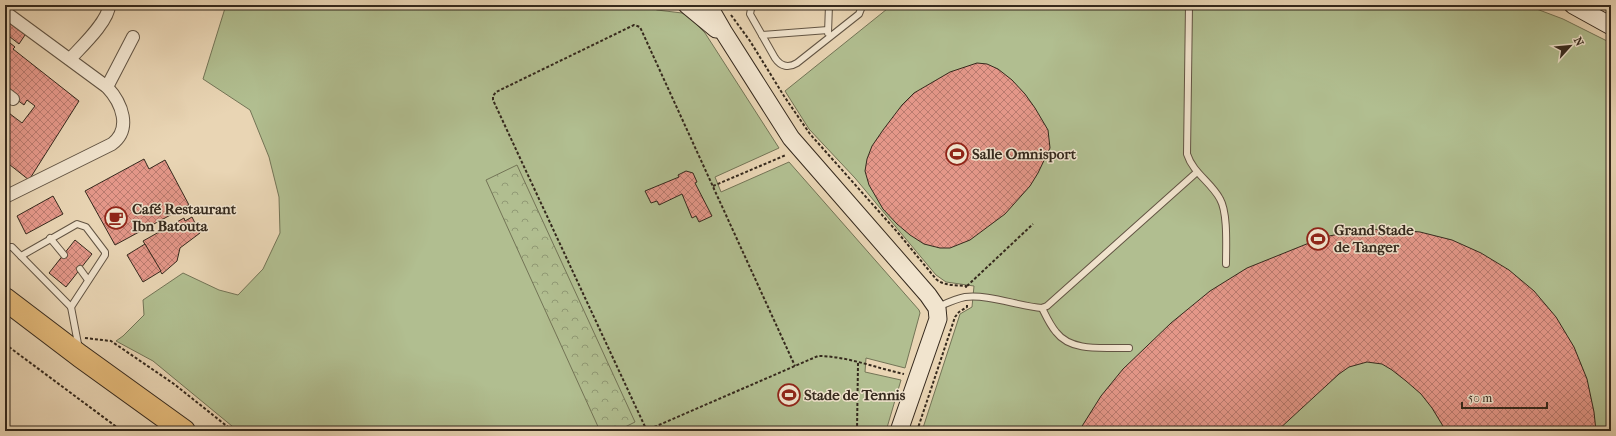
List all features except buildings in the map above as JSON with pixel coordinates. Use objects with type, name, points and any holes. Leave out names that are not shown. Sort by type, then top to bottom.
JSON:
[{"type":"highway","points":[[5,299],[79,347],[184,431]]},
{"type":"highway","points":[[5,315],[161,431]]},
{"type":"street","points":[[70,59],[103,21],[109,5]]},
{"type":"street","points":[[708,5],[732,47],[796,145],[928,295],[937,308],[938,319],[899,431]]},
{"type":"street","points":[[1573,5],[1611,26]]},
{"type":"street","points":[[681,7],[706,19],[732,47]]},
{"type":"street","points":[[5,12],[107,88],[119,105],[124,121],[122,132],[116,141],[107,147],[6,195]]},
{"type":"street","points":[[107,88],[133,37]]},
{"type":"lane","points":[[754,5],[750,14],[762,35],[778,62],[781,65],[789,66],[797,62],[859,14],[861,9],[859,5]]},
{"type":"lane","points":[[828,37],[829,5]]},
{"type":"lane","points":[[1189,5],[1186,147],[1189,160],[1216,194],[1222,205],[1226,264]]},
{"type":"lane","points":[[762,35],[828,30]]},
{"type":"lane","points":[[937,308],[951,301],[966,297],[985,298],[1042,308],[1052,302],[1197,172]]},
{"type":"lane","points":[[21,256],[50,238],[77,224],[86,227],[105,254],[72,307]]},
{"type":"lane","points":[[50,238],[64,255]]},
{"type":"lane","points":[[5,247],[12,247],[72,307],[79,347]]},
{"type":"lane","points":[[80,270],[88,280]]},
{"type":"lane","points":[[1042,308],[1055,332],[1071,344],[1083,347],[1129,348]]},
{"type":"path","points":[[652,5],[664,9],[681,7]]},
{"type":"path","points":[[730,14],[750,41]]},
{"type":"path","points":[[795,366],[640,26],[634,25],[496,92],[492,96],[646,431],[818,356],[826,356],[906,375]]},
{"type":"path","points":[[713,186],[788,154]]},
{"type":"path","points":[[966,286],[1033,224]]},
{"type":"path","points":[[79,347],[112,341],[174,384],[233,431]]},
{"type":"path","points":[[5,344],[122,431]]},
{"type":"path","points":[[857,431],[858,363]]},
{"type":"green space","points":[[226,5],[647,5],[657,10],[682,13],[688,16],[705,33],[779,148],[715,177],[721,192],[789,162],[919,310],[920,313],[905,368],[866,358],[865,372],[901,380],[886,431],[238,431],[153,361],[116,341],[144,315],[143,300],[183,273],[219,290],[238,295],[263,269],[280,233],[279,197],[269,157],[250,110],[203,79]]},
{"type":"green space","name":"Grand Stade de Tanger","points":[[892,5],[1381,5],[1399,9],[1419,5],[1526,5],[1563,19],[1611,43],[1611,431],[922,431],[960,314],[972,307],[974,286],[946,282],[936,275],[855,178],[809,129],[785,91]]},
{"type":"green space","points":[[517,165],[635,422],[617,431],[600,431],[486,180]]},
{"type":"place","name":"Salle Omnisport","points":[[957,154]]},
{"type":"place","name":"Café Restaurant Ibn Batouta","points":[[116,218]]},
{"type":"place","name":"Grand Stade de Tanger","points":[[1318,239]]},
{"type":"place","name":"Stade de Tennis","points":[[789,395]]}]
